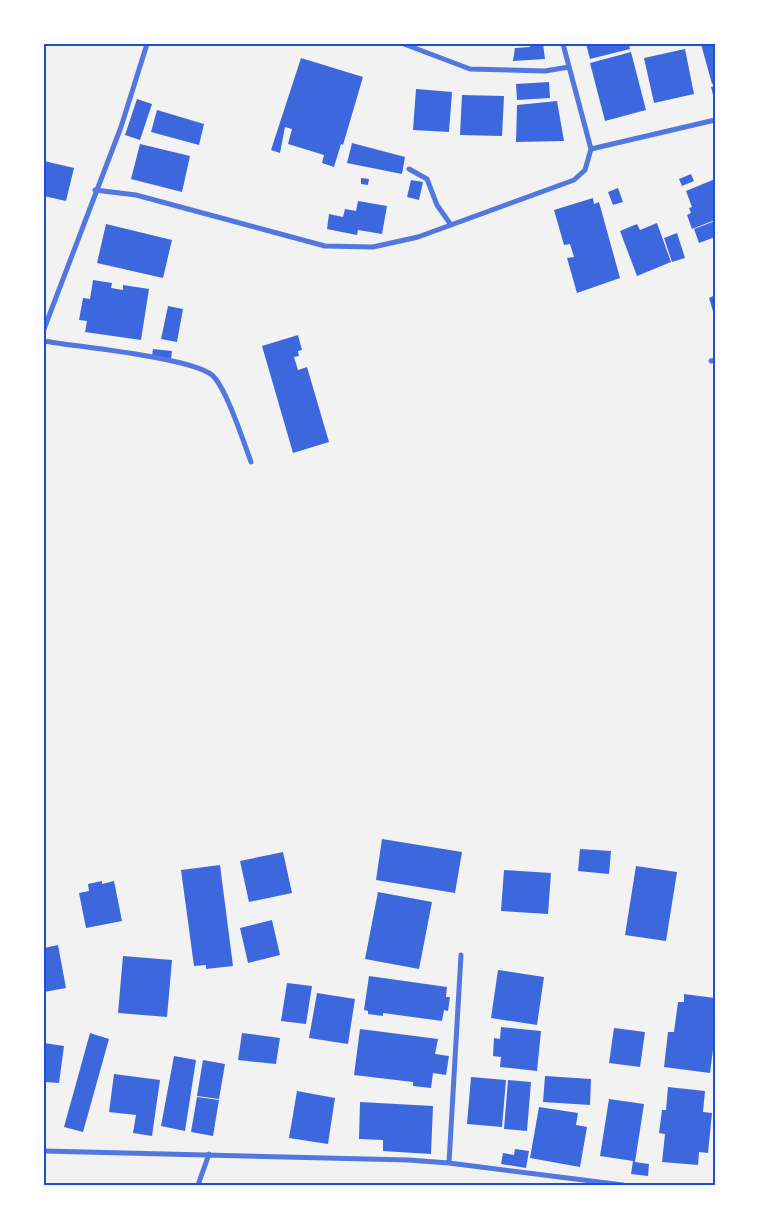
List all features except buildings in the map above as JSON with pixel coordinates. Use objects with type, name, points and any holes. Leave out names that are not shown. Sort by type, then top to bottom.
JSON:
[{"type":"street","points":[[44,329],[95,190],[121,127],[147,44]]},
{"type":"street","points":[[404,44],[470,69],[545,72],[569,66]]},
{"type":"street","points":[[95,190],[136,195],[325,246],[373,247],[418,237],[574,180],[585,170],[591,149],[563,44]]},
{"type":"street","points":[[591,149],[715,120]]},
{"type":"street","points":[[409,169],[427,179],[437,205],[451,225]]},
{"type":"street","points":[[44,341],[181,362],[212,375],[221,386],[252,462]]},
{"type":"street","points":[[449,1163],[461,955]]},
{"type":"street","points":[[44,1151],[209,1154],[449,1163],[597,1184],[623,1185]]},
{"type":"street","points":[[198,1185],[209,1154]]}]
